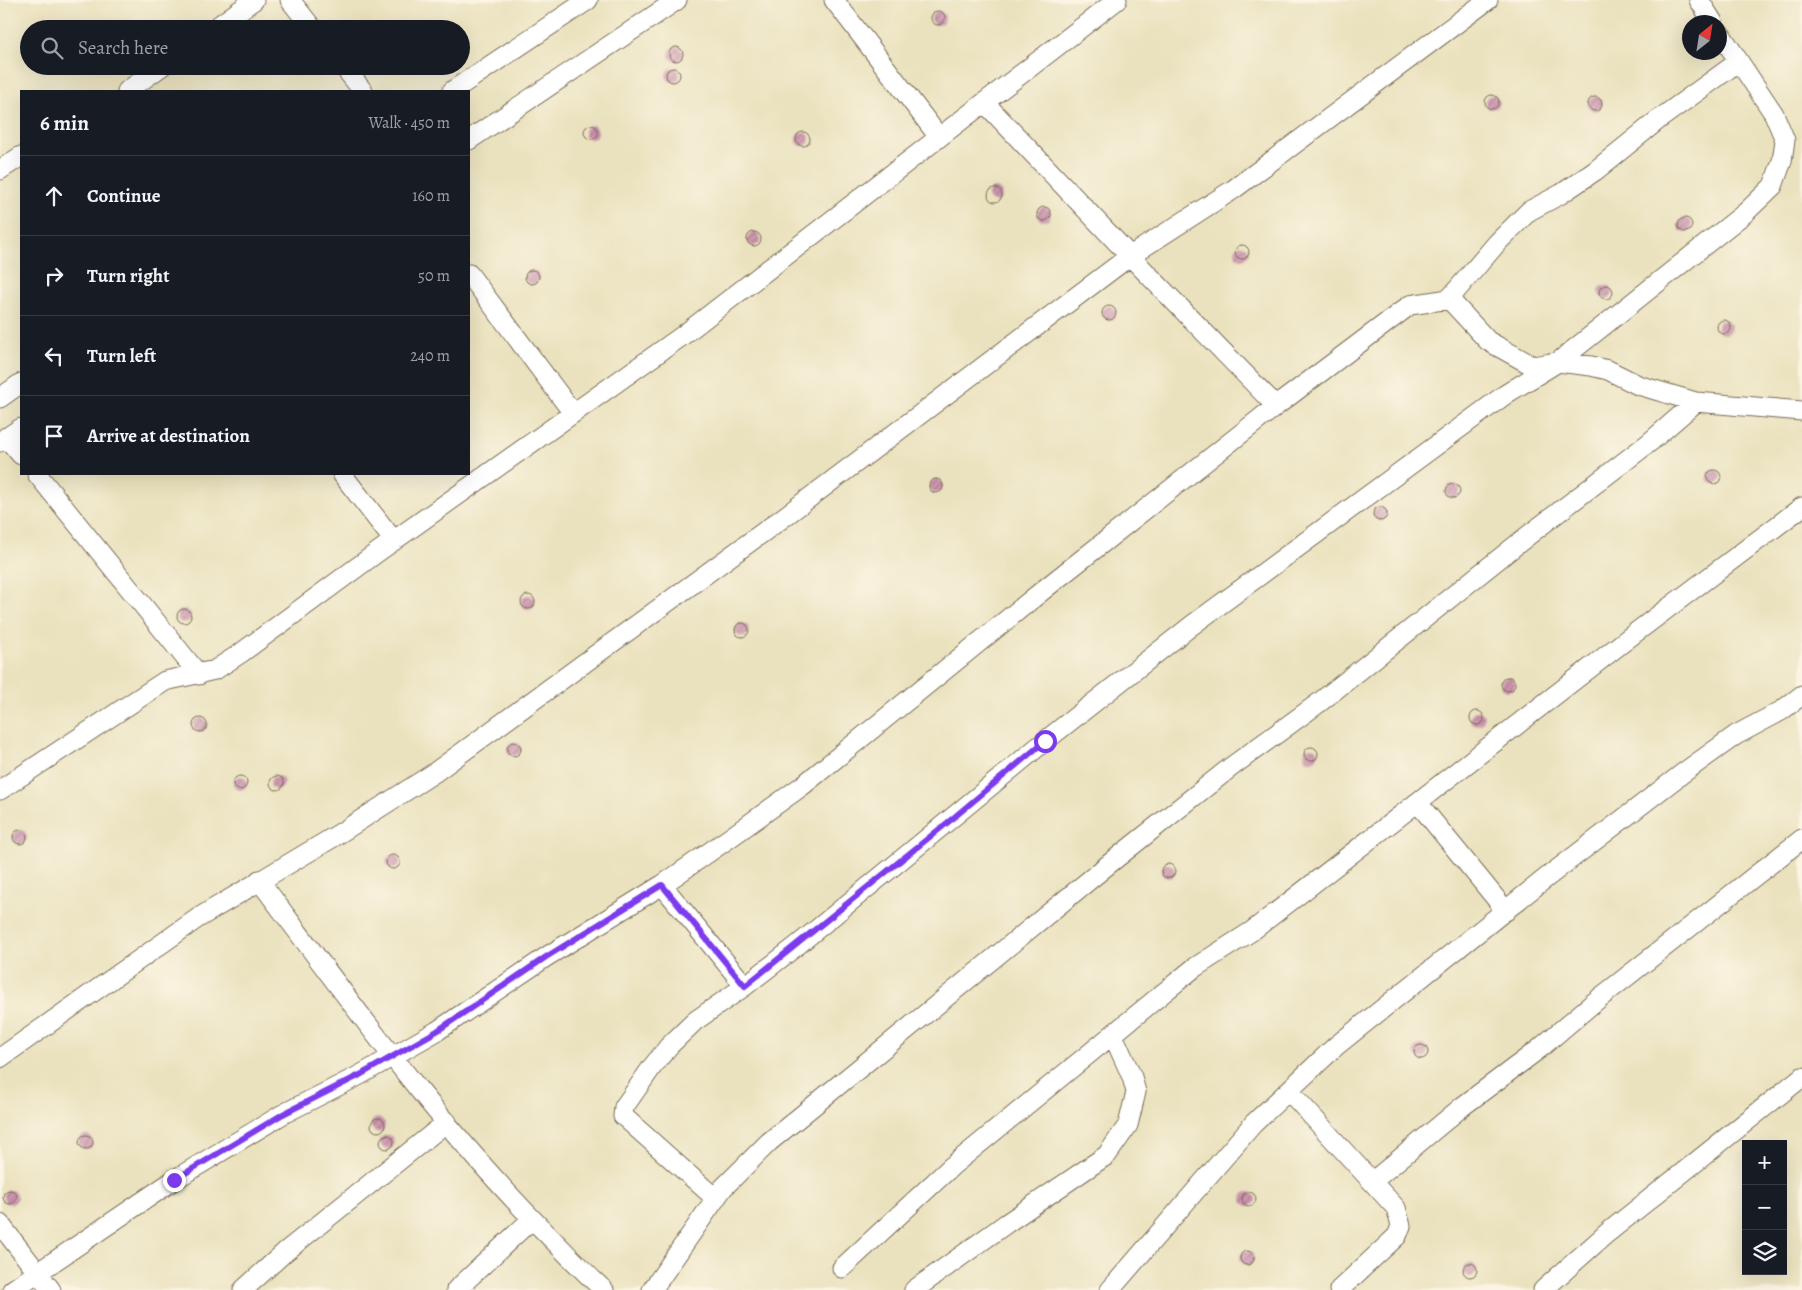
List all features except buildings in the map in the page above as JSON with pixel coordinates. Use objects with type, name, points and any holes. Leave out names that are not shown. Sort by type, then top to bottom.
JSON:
[{"type":"street","points":[[226,20],[254,0]]},
{"type":"street","points":[[290,0],[306,20]]},
{"type":"street","points":[[453,90],[588,0]]},
{"type":"street","points":[[470,139],[677,0]]},
{"type":"street","points":[[834,0],[940,137]]},
{"type":"street","points":[[0,790],[165,681],[215,670],[241,653],[394,541],[682,336],[1117,0]]},
{"type":"street","points":[[0,1058],[198,918],[337,835],[434,773],[784,517],[1130,256],[1234,189],[1488,0]]},
{"type":"street","points":[[1699,0],[1709,15]]},
{"type":"street","points":[[716,1198],[628,1123],[623,1116],[622,1111],[652,1067],[676,1039],[694,1021],[745,986],[945,825],[1045,741],[1191,626],[1506,394],[1558,362],[1745,214],[1773,186],[1782,161],[1785,140],[1774,114],[1727,44]]},
{"type":"street","points":[[12,1290],[182,1174],[283,1114],[392,1057],[437,1031],[546,957],[662,885],[802,786],[1047,587],[1276,406],[1410,305],[1449,298],[1497,243],[1529,211],[1561,194],[1595,171],[1658,120],[1738,62]]},
{"type":"street","points":[[128,90],[149,75]]},
{"type":"street","points":[[350,75],[362,90]]},
{"type":"street","points":[[985,103],[1276,406]]},
{"type":"street","points":[[0,170],[20,157]]},
{"type":"street","points":[[470,275],[573,413]]},
{"type":"street","points":[[1449,298],[1488,341],[1533,366],[1558,362],[1608,370],[1638,385],[1696,402],[1802,411]]},
{"type":"street","points":[[0,398],[20,384]]},
{"type":"street","points":[[652,1290],[730,1180],[769,1142],[900,1037],[1004,948],[1231,767],[1320,702],[1530,534],[1650,442],[1696,402]]},
{"type":"street","points":[[9,435],[20,453]]},
{"type":"street","points":[[38,475],[199,675]]},
{"type":"street","points":[[343,475],[394,541]]},
{"type":"street","points":[[842,1268],[952,1166],[1194,968],[1252,931],[1643,627],[1802,507]]},
{"type":"street","points":[[1110,1290],[1254,1124],[1336,1046],[1682,773],[1736,735],[1781,711],[1802,695]]},
{"type":"street","points":[[1418,803],[1506,911]]},
{"type":"street","points":[[1373,1181],[1463,1106],[1539,1049],[1592,1004],[1802,839]]},
{"type":"street","points":[[259,880],[392,1057],[513,1201],[604,1290]]},
{"type":"street","points":[[662,885],[745,986]]},
{"type":"street","points":[[914,1290],[1007,1222],[1108,1155],[1128,1125],[1136,1092],[1132,1077],[1113,1035]]},
{"type":"street","points":[[1543,1290],[1606,1234],[1802,1077]]},
{"type":"street","points":[[1289,1091],[1373,1181],[1396,1208],[1400,1217],[1401,1226],[1397,1236],[1388,1247],[1339,1290]]},
{"type":"street","points":[[243,1290],[285,1252],[447,1122]]},
{"type":"street","points":[[456,1290],[532,1219]]},
{"type":"street","points":[[0,1224],[51,1290]]},
{"type":"route","points":[[174,1180],[283,1114],[360,1075],[437,1031],[546,957],[662,885],[745,986],[799,944],[1045,741]]}]
